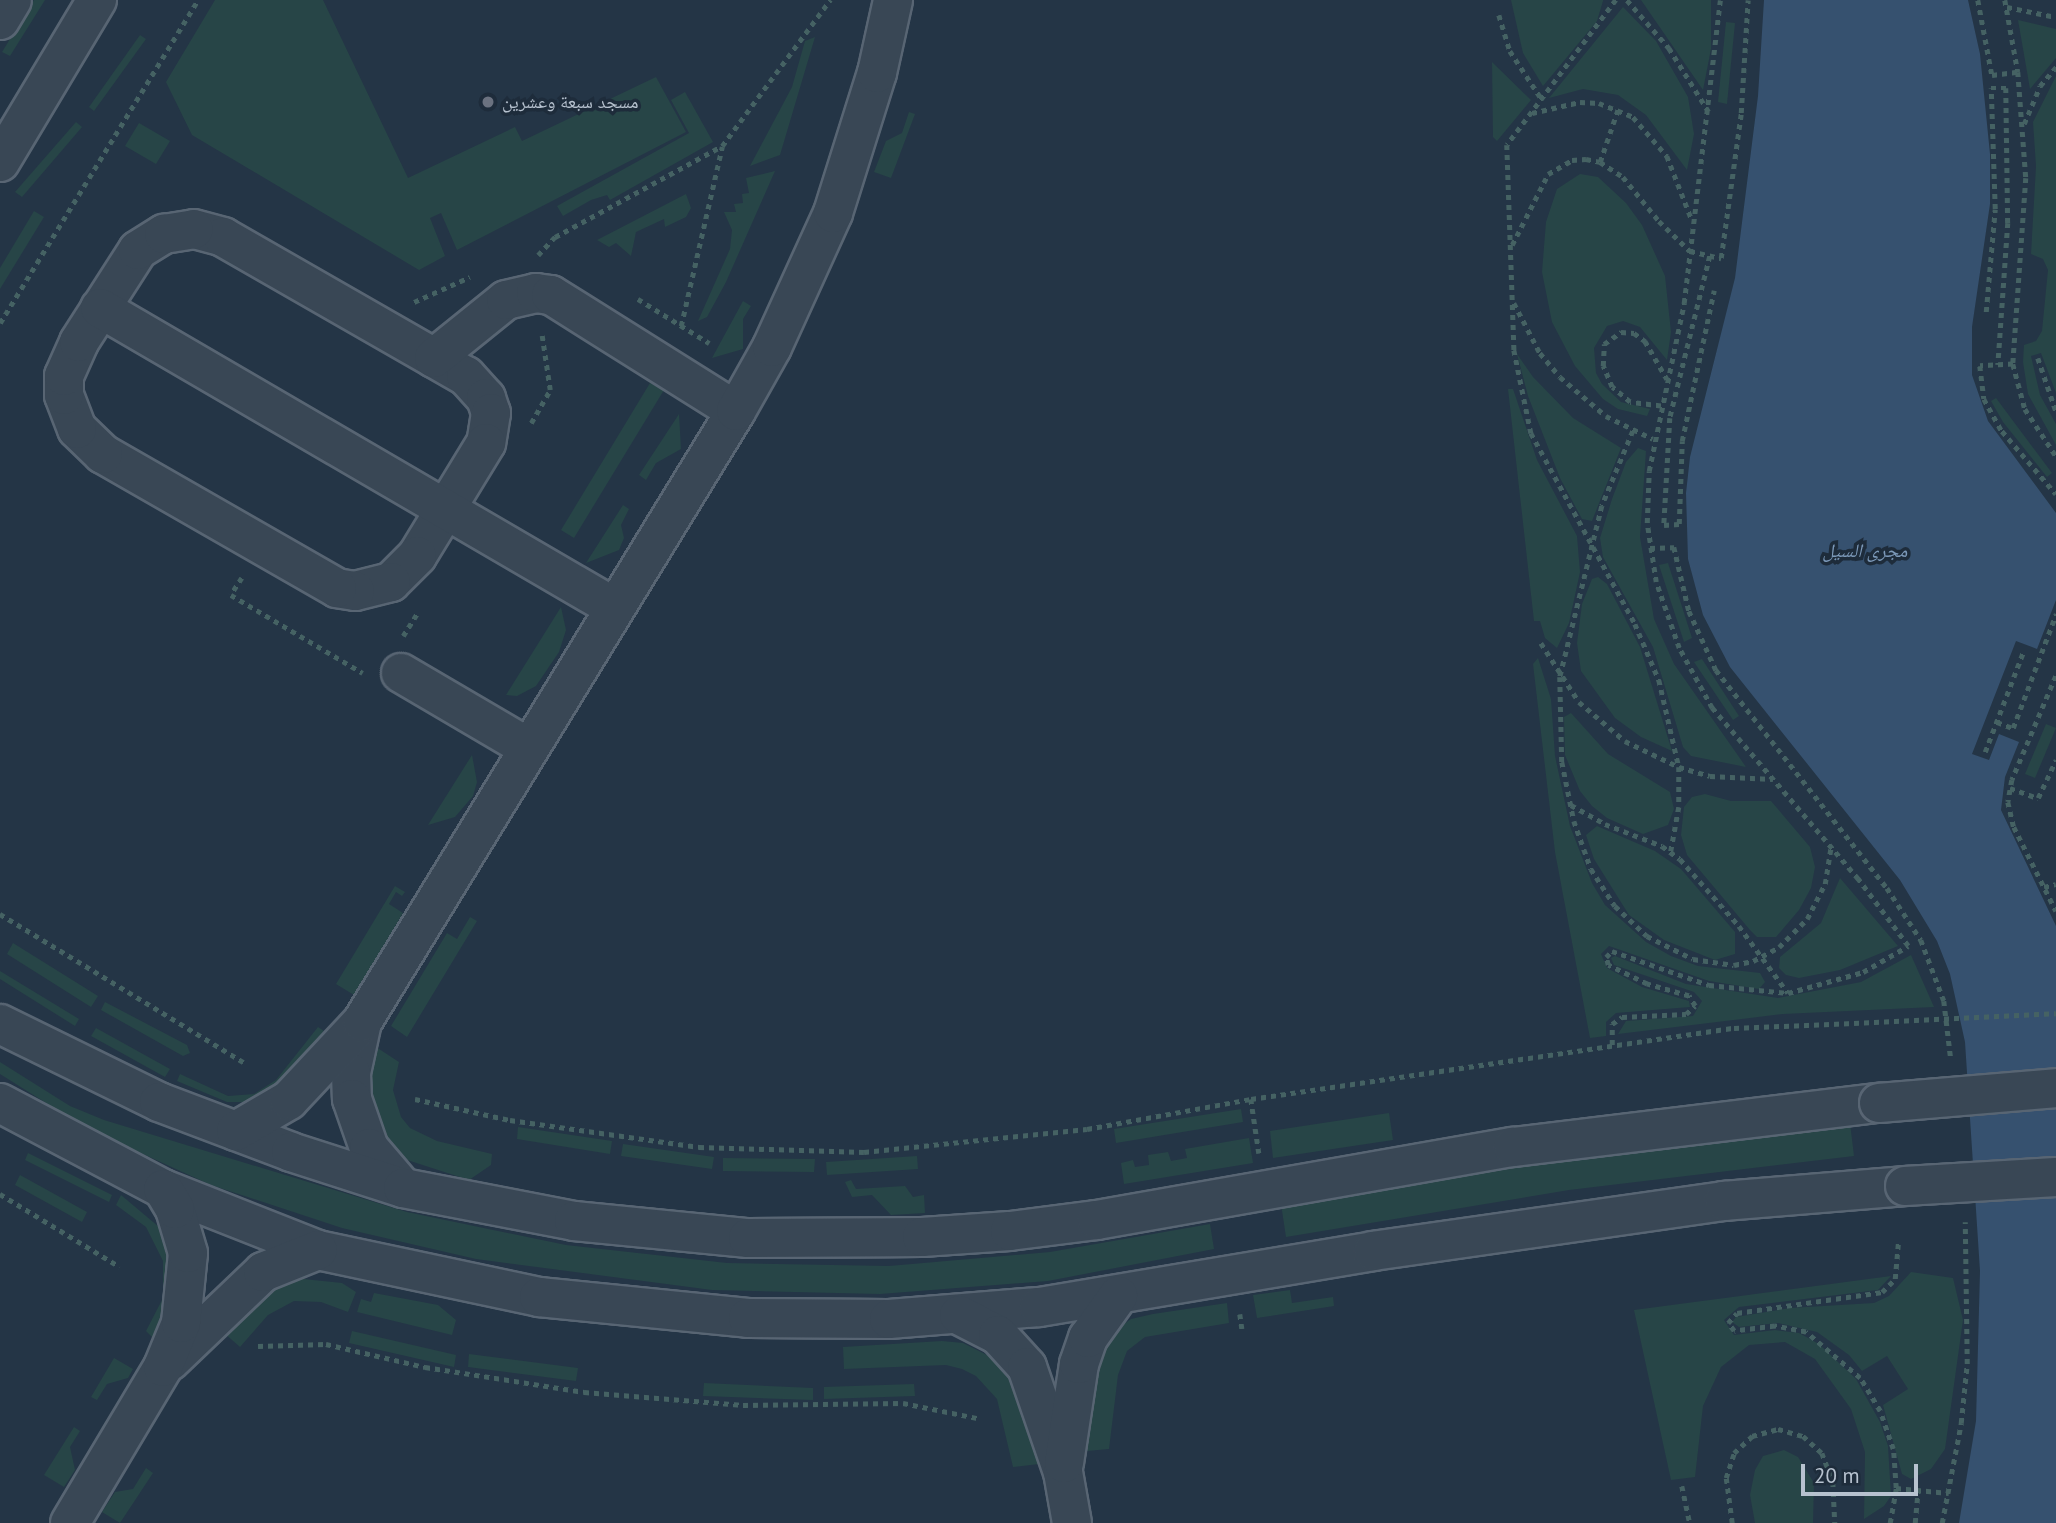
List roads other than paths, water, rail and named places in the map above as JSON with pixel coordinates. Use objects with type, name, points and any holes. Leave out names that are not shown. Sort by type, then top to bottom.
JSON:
[{"type":"street","points":[[0,20],[12,0]]},
{"type":"street","points":[[0,162],[97,0]]},
{"type":"street","points":[[236,1131],[289,1100],[362,1022],[736,411],[804,281],[832,213],[877,73],[893,0]]},
{"type":"street","points":[[194,229],[223,237],[433,358],[477,386],[491,413],[486,443],[407,571],[374,589],[355,591],[320,579],[103,454],[77,429],[64,394],[70,358],[138,250],[164,234],[194,229]]},
{"type":"street","points":[[433,358],[506,300],[536,293],[551,295],[736,411]]},
{"type":"street","points":[[100,308],[615,608]]},
{"type":"street","points":[[401,673],[530,748]]},
{"type":"street","points":[[362,1022],[351,1073],[352,1099],[369,1148],[403,1188]]},
{"type":"street","points":[[0,1024],[83,1068],[236,1131],[403,1188],[586,1223],[748,1238],[835,1240],[1022,1229],[1513,1147],[1879,1104],[2056,1088]]},
{"type":"street","points":[[0,1103],[163,1189],[318,1250],[539,1297],[667,1312],[818,1319],[959,1315],[1118,1296],[1373,1251],[1724,1201],[2056,1177]]},
{"type":"street","points":[[70,1523],[163,1367],[181,1323],[189,1277],[183,1231],[163,1189]]},
{"type":"street","points":[[163,1367],[263,1272],[318,1250]]},
{"type":"street","points":[[1063,1472],[1079,1364],[1088,1338],[1118,1296]]},
{"type":"street","points":[[959,1315],[998,1335],[1027,1367],[1063,1472],[1072,1523]]},
{"type":"water","name":"مجرى السيل","points":[[1764,0],[1968,0],[1980,54],[1990,154],[1990,204],[1972,327],[1972,375],[1988,421],[2056,513],[2056,600],[2037,649],[2016,641],[1972,754],[1989,760],[1999,734],[2019,742],[2005,777],[2001,810],[2056,926],[2056,1523],[1959,1523],[1976,1421],[1980,1271],[1965,1042],[1950,974],[1937,941],[1900,880],[1730,667],[1703,615],[1688,559],[1686,493],[1690,457],[1735,278],[1758,96]]},
{"type":"place","name":"مسجد سبعة وعشرين","points":[[488,102]]}]
